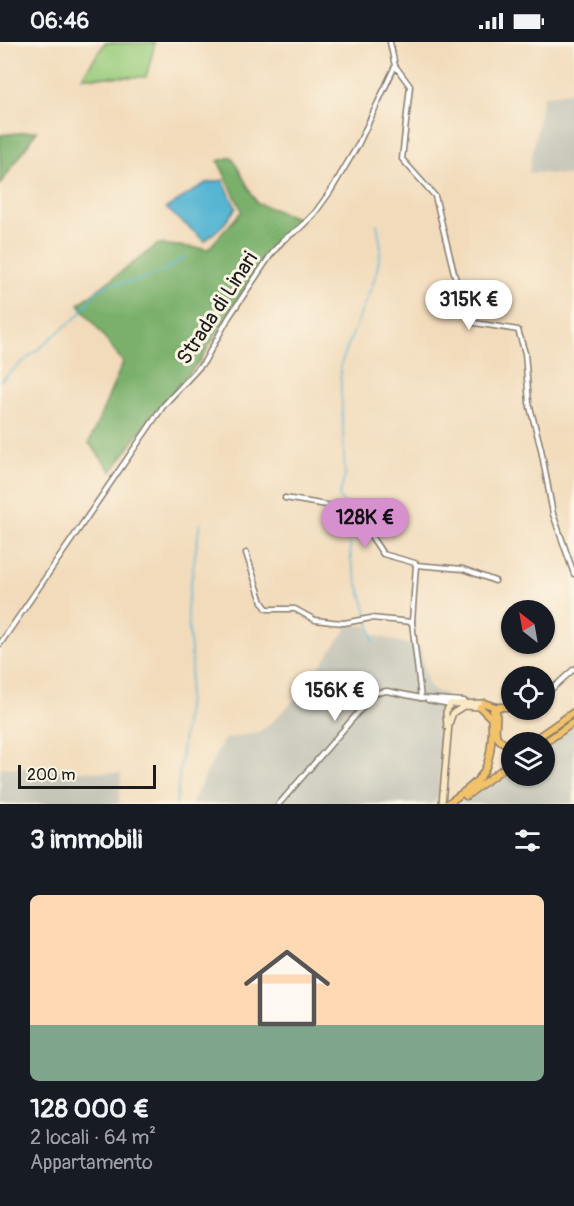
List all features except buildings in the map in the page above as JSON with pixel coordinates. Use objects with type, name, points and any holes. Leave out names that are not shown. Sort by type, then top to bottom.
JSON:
[{"type":"main road","points":[[481,704],[501,707]]},
{"type":"main road","points":[[444,802],[472,786],[483,774],[490,756],[494,719],[481,704]]},
{"type":"main road","points":[[495,707],[492,712],[496,735],[501,742]]},
{"type":"main road","points":[[545,732],[574,712]]},
{"type":"main road","points":[[494,719],[501,714]]},
{"type":"main road","points":[[553,732],[574,717]]},
{"type":"main road","points":[[555,735],[574,722]]},
{"type":"main road","points":[[454,804],[501,770]]},
{"type":"main road","points":[[492,776],[501,772]]},
{"type":"street","points":[[390,42],[395,66],[410,86],[402,159],[435,196],[462,304],[475,323],[518,330],[525,353],[529,403],[541,449],[553,514],[574,574]]},
{"type":"street","name":"Strada di Linari","points":[[0,644],[164,405],[204,362],[229,316],[270,255],[283,240],[300,228],[330,192],[358,145],[395,66]]},
{"type":"street","points":[[285,498],[350,509],[357,515],[382,554],[412,561],[417,565],[463,569],[495,581]]},
{"type":"street","points":[[246,553],[262,602],[267,609],[295,609],[315,620],[332,622],[344,623],[368,618],[412,622]]},
{"type":"street","points":[[417,565],[412,622],[419,697]]},
{"type":"street","points":[[555,686],[574,669]]},
{"type":"street","points":[[279,804],[375,693],[387,691],[449,704],[481,704]]},
{"type":"street","points":[[439,701],[501,706]]},
{"type":"street","points":[[439,701],[449,716]]},
{"type":"street","points":[[449,704],[481,704]]},
{"type":"street","points":[[444,802],[449,704]]},
{"type":"street","points":[[449,716],[464,705]]},
{"type":"shaded area","points":[[574,91],[574,176],[529,172],[543,96]]},
{"type":"shaded area","points":[[350,624],[367,626],[375,635],[420,648],[428,685],[434,691],[444,694],[439,798],[431,804],[191,804],[224,739],[259,732],[274,720],[299,695]]},
{"type":"shaded area","points":[[574,725],[574,804],[460,804],[492,781],[501,778],[501,786],[555,786],[555,739]]},
{"type":"shaded area","points":[[0,767],[121,773],[119,804],[0,804]]},
{"type":"green space","points":[[105,43],[155,43],[146,77],[82,77]]},
{"type":"green space","points":[[37,131],[0,185],[0,135]]},
{"type":"green space","points":[[232,157],[257,203],[302,220],[278,241],[199,362],[149,419],[112,472],[89,443],[123,362],[79,304],[158,244],[208,249],[242,211],[218,161]]},
{"type":"water","points":[[223,180],[236,208],[225,223],[205,241],[166,208],[206,183]]},
{"type":"waterway","points":[[346,506],[339,497],[345,476],[340,366],[376,275],[381,248],[377,224]]},
{"type":"waterway","points":[[0,381],[79,315],[96,292],[109,284],[132,282],[160,273],[185,257]]},
{"type":"waterway","points":[[348,512],[351,561],[368,616]]},
{"type":"waterway","points":[[176,804],[192,662],[187,608],[200,523]]},
{"type":"waterway","points":[[369,621],[373,641]]}]
